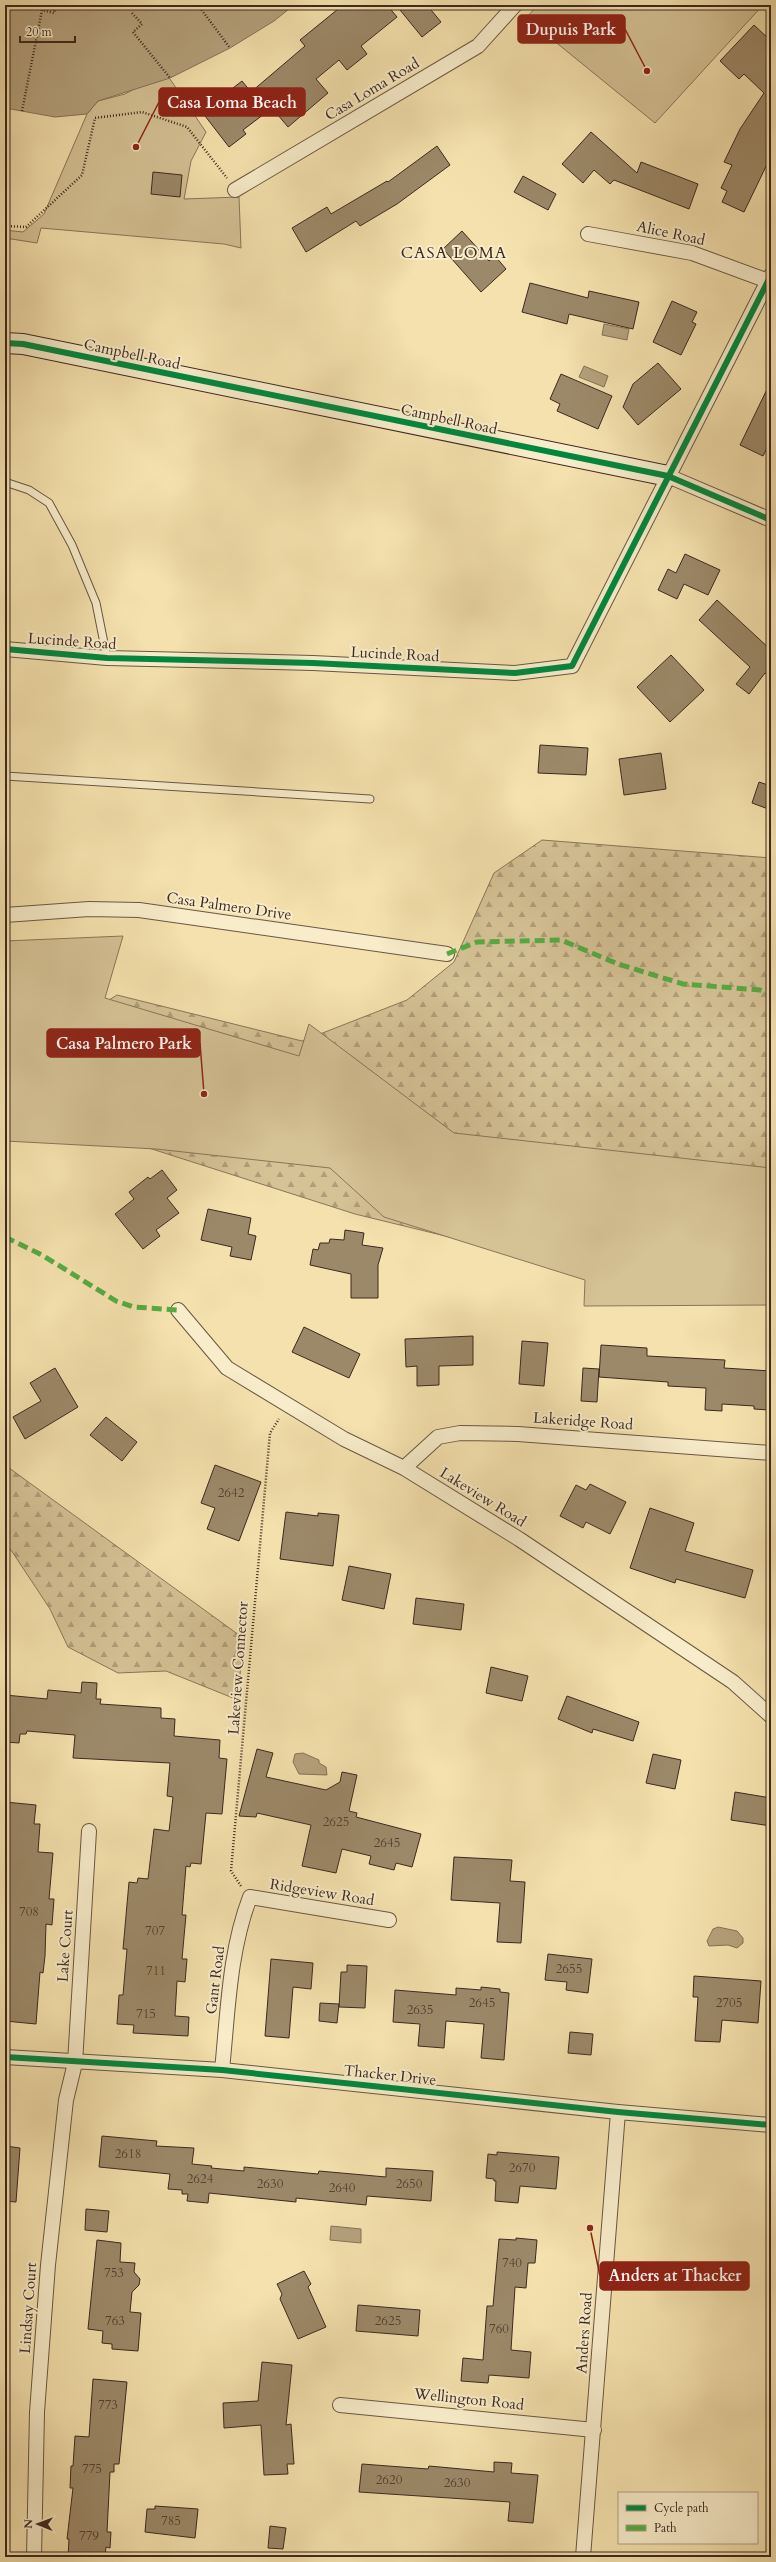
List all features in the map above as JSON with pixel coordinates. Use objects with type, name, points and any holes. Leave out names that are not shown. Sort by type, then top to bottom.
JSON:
[{"type":"street","name":"Casa Loma Road","points":[[235,190],[478,46],[515,5]]},
{"type":"street","name":"Alice Road","points":[[588,234],[692,252],[769,278]]},
{"type":"street","points":[[769,278],[668,476],[771,520]]},
{"type":"street","name":"Campbell Road","points":[[5,343],[23,344],[668,476]]},
{"type":"street","name":"Lucinde Road","points":[[5,649],[107,658],[313,663],[515,673],[572,666],[668,476]]},
{"type":"street","name":"Casa Palmero Drive","points":[[5,915],[89,909],[140,910],[447,954]]},
{"type":"street","name":"Lakeview Road","points":[[178,1310],[228,1368],[344,1439],[404,1468],[519,1539],[733,1682],[771,1716]]},
{"type":"street","name":"Lakeridge Road","points":[[404,1468],[438,1437],[460,1433],[518,1434],[771,1453]]},
{"type":"street","name":"Lake Court","points":[[75,2063],[89,1831]]},
{"type":"street","name":"Ridgeview Road","points":[[250,1897],[389,1920]]},
{"type":"street","name":"Gant Road","points":[[222,2070],[233,1961],[239,1926],[250,1897]]},
{"type":"street","name":"Thacker Drive","points":[[5,2057],[75,2063],[222,2070],[618,2112],[771,2125]]},
{"type":"street","name":"Lindsay Court","points":[[34,2557],[37,2412],[48,2265],[66,2100],[75,2063]]},
{"type":"street","name":"Anders Road","points":[[583,2557],[618,2112]]},
{"type":"street","name":"Wellington Road","points":[[340,2405],[594,2430]]},
{"type":"lane","points":[[5,482],[29,490],[49,503],[72,545],[96,603],[107,658]]},
{"type":"lane","points":[[5,776],[370,799]]},
{"type":"path","points":[[22,111],[42,10],[54,13],[56,5]]},
{"type":"path","points":[[198,5],[230,48]]},
{"type":"path","points":[[132,13],[142,24],[133,32],[170,78]]},
{"type":"path","points":[[5,226],[26,227],[82,175],[95,118],[142,112],[187,127],[235,190]]},
{"type":"green space","points":[[538,5],[763,5],[655,123],[526,18]]},
{"type":"green space","points":[[164,73],[170,79],[206,132],[191,161],[184,199],[239,197],[241,248],[224,244],[41,228],[37,243],[5,238],[5,230],[23,232],[44,214],[87,114],[98,101],[125,94]]},
{"type":"green space","points":[[542,840],[771,858],[771,1256],[523,1255],[355,1214],[80,1126],[5,1066],[117,995],[302,1041],[407,1000],[454,962],[494,873]]},
{"type":"green space","points":[[123,936],[105,998],[299,1056],[309,1024],[454,1133],[771,1168],[771,1305],[584,1306],[585,1280],[384,1217],[330,1168],[156,1149],[5,1141],[5,941]]},
{"type":"green space","points":[[5,1465],[243,1638],[238,1700],[166,1671],[118,1673],[68,1647],[50,1609],[11,1550],[5,1547]]},
{"type":"shaded area","points":[[5,5],[294,5],[274,21],[230,48],[170,78],[98,101],[87,114],[55,117],[5,108]]},
{"type":"shaded area","points":[[604,324],[629,329],[627,340],[602,335]]},
{"type":"shaded area","points":[[584,366],[608,376],[604,387],[579,377]]},
{"type":"shaded area","points":[[303,1753],[319,1760],[319,1763],[326,1767],[327,1775],[299,1774],[293,1762],[295,1754]]},
{"type":"shaded area","points":[[718,1927],[737,1931],[743,1938],[743,1943],[737,1948],[728,1945],[709,1946],[707,1941],[713,1929]]},
{"type":"shaded area","points":[[331,2226],[361,2229],[361,2243],[330,2240]]},
{"type":"building","points":[[343,5],[387,5],[397,17],[361,46],[367,54],[347,70],[339,60],[316,79],[328,93],[288,127],[272,108],[243,130],[246,134],[229,147],[202,112],[242,81],[251,92],[305,46],[300,40]]},
{"type":"building","points":[[396,5],[427,5],[441,22],[422,37]]},
{"type":"building","points":[[754,25],[771,41],[771,156],[744,212],[722,202],[727,191],[721,188],[732,165],[724,162],[740,129],[764,93],[744,74],[739,79],[720,61]]},
{"type":"building","points":[[591,132],[637,173],[641,162],[698,184],[689,209],[614,180],[610,184],[594,170],[583,183],[562,164]]},
{"type":"building","points":[[437,146],[450,165],[397,204],[360,226],[356,221],[306,252],[292,228],[327,207],[331,214],[387,181],[388,182]]},
{"type":"building","points":[[153,172],[182,175],[180,197],[151,194]]},
{"type":"building","points":[[523,176],[556,194],[548,210],[514,192]]},
{"type":"building","points":[[462,231],[489,261],[495,256],[506,269],[481,292],[443,249]]},
{"type":"building","points":[[530,283],[588,298],[589,291],[639,302],[633,329],[569,314],[567,324],[522,312]]},
{"type":"building","points":[[672,301],[697,312],[692,322],[696,324],[681,355],[653,342]]},
{"type":"building","points":[[658,363],[681,389],[638,425],[623,407],[633,384]]},
{"type":"building","points":[[561,374],[612,396],[598,429],[557,411],[560,404],[550,399]]},
{"type":"building","points":[[771,381],[771,440],[763,456],[740,445]]},
{"type":"building","points":[[685,554],[720,570],[708,595],[684,584],[677,599],[658,590],[668,569],[676,573]]},
{"type":"building","points":[[717,600],[771,650],[771,677],[765,673],[749,694],[736,684],[750,667],[699,620]]},
{"type":"building","points":[[671,655],[704,690],[670,722],[637,687]]},
{"type":"building","points":[[540,745],[588,748],[586,775],[538,773]]},
{"type":"building","points":[[661,753],[666,789],[624,795],[619,759]]},
{"type":"building","points":[[759,782],[771,786],[771,810],[752,803]]},
{"type":"building","points":[[162,1170],[177,1190],[167,1198],[179,1213],[156,1230],[160,1236],[143,1249],[115,1214],[134,1199],[129,1192],[148,1177],[150,1179]]},
{"type":"building","points":[[208,1209],[251,1218],[248,1234],[256,1236],[251,1260],[230,1256],[232,1247],[201,1240]]},
{"type":"building","points":[[345,1230],[364,1233],[362,1245],[383,1248],[378,1265],[378,1298],[351,1298],[351,1274],[310,1265],[313,1249],[318,1250],[320,1243],[329,1243],[330,1239],[344,1240]]},
{"type":"building","points":[[304,1327],[360,1354],[349,1378],[292,1352]]},
{"type":"building","points":[[473,1336],[473,1365],[439,1366],[439,1385],[417,1386],[417,1366],[406,1367],[405,1339]]},
{"type":"building","points":[[522,1341],[548,1343],[544,1386],[519,1384]]},
{"type":"building","points":[[601,1345],[647,1348],[647,1356],[725,1360],[724,1368],[771,1371],[771,1408],[769,1410],[754,1409],[754,1406],[722,1404],[722,1411],[705,1410],[706,1388],[668,1386],[668,1382],[599,1377]]},
{"type":"building","points":[[55,1368],[78,1407],[25,1439],[13,1417],[41,1401],[30,1383]]},
{"type":"building","points":[[583,1368],[599,1369],[597,1402],[581,1401]]},
{"type":"building","points":[[106,1417],[137,1442],[122,1461],[90,1435]]},
{"type":"building","points":[[215,1465],[261,1482],[239,1541],[207,1529],[215,1508],[201,1503]]},
{"type":"building","points":[[590,1484],[626,1502],[610,1534],[586,1522],[583,1528],[560,1516],[576,1485],[586,1490]]},
{"type":"building","points":[[650,1508],[694,1523],[685,1551],[753,1570],[745,1598],[676,1579],[675,1583],[630,1568]]},
{"type":"building","points":[[286,1512],[318,1516],[318,1513],[339,1515],[333,1566],[280,1559]]},
{"type":"building","points":[[349,1566],[391,1574],[384,1609],[342,1600]]},
{"type":"building","points":[[416,1598],[464,1604],[461,1630],[413,1624]]},
{"type":"building","points":[[491,1667],[528,1676],[522,1701],[486,1693]]},
{"type":"building","points":[[82,1682],[97,1683],[96,1699],[101,1699],[100,1704],[161,1708],[161,1718],[175,1719],[174,1736],[220,1740],[219,1758],[227,1759],[222,1814],[206,1813],[201,1864],[191,1863],[190,1867],[186,1866],[182,1915],[186,1915],[182,1959],[187,1959],[185,1982],[177,1981],[175,2016],[189,2017],[188,2036],[133,2033],[134,2025],[117,2024],[119,1995],[123,1995],[127,1949],[123,1949],[129,1882],[137,1883],[138,1878],[148,1879],[154,1829],[169,1831],[173,1797],[167,1796],[170,1763],[73,1758],[75,1735],[27,1731],[26,1734],[20,1734],[19,1743],[5,1742],[5,1695],[47,1699],[48,1690],[81,1693]]},
{"type":"building","points":[[567,1696],[639,1722],[633,1741],[593,1729],[592,1733],[558,1719]]},
{"type":"building","points":[[257,1749],[273,1753],[266,1777],[326,1790],[340,1782],[342,1772],[357,1775],[349,1811],[357,1813],[356,1817],[421,1834],[412,1867],[396,1863],[394,1870],[369,1864],[371,1856],[342,1849],[336,1873],[302,1866],[311,1825],[257,1813],[256,1817],[239,1816]]},
{"type":"building","points":[[653,1754],[681,1760],[675,1789],[646,1783]]},
{"type":"building","points":[[735,1792],[771,1798],[771,1826],[731,1820]]},
{"type":"building","points":[[5,1802],[36,1805],[34,1824],[40,1824],[38,1852],[53,1853],[49,1899],[54,1899],[52,1925],[46,1924],[45,1956],[43,1973],[40,1972],[36,2024],[5,2021]]},
{"type":"building","points":[[454,1857],[512,1860],[510,1881],[525,1882],[521,1943],[497,1942],[500,1903],[451,1900]]},
{"type":"building","points":[[548,1954],[592,1959],[588,1993],[566,1990],[567,1982],[545,1980]]},
{"type":"building","points":[[271,1959],[313,1963],[311,1989],[293,1987],[289,2038],[265,2036]]},
{"type":"building","points":[[347,1965],[367,1966],[365,2008],[339,2007],[341,1972],[347,1972]]},
{"type":"building","points":[[694,1976],[761,1981],[758,2023],[722,2020],[720,2042],[695,2041],[698,1997],[693,1997]]},
{"type":"building","points":[[481,1987],[500,1989],[500,1992],[509,1993],[504,2060],[481,2058],[484,2024],[446,2021],[444,2048],[418,2046],[420,2024],[393,2022],[395,1990],[456,1995],[456,1988],[481,1990]]},
{"type":"building","points":[[320,2003],[339,2004],[337,2023],[319,2021]]},
{"type":"building","points":[[570,2032],[593,2034],[591,2055],[568,2053]]},
{"type":"building","points":[[102,2136],[157,2141],[156,2146],[194,2148],[192,2164],[212,2166],[211,2168],[244,2171],[244,2167],[318,2174],[319,2171],[386,2177],[386,2168],[433,2171],[431,2201],[367,2196],[366,2205],[296,2198],[296,2202],[209,2193],[208,2203],[187,2201],[188,2194],[182,2194],[182,2190],[168,2189],[170,2174],[99,2167]]},
{"type":"building","points":[[5,2146],[20,2148],[16,2202],[5,2201]]},
{"type":"building","points":[[497,2152],[559,2157],[556,2189],[520,2186],[518,2203],[495,2201],[496,2181],[494,2181],[494,2179],[486,2178],[488,2154],[497,2155]]},
{"type":"building","points":[[86,2209],[109,2211],[107,2232],[85,2230]]},
{"type":"building","points":[[516,2238],[537,2240],[535,2263],[528,2263],[526,2288],[515,2287],[511,2350],[531,2352],[529,2378],[489,2375],[488,2383],[461,2381],[463,2358],[483,2360],[487,2306],[493,2306],[499,2239],[516,2240]]},
{"type":"building","points":[[97,2240],[121,2243],[120,2262],[135,2263],[134,2272],[140,2279],[139,2285],[132,2292],[130,2312],[141,2313],[138,2351],[112,2349],[112,2344],[102,2343],[103,2331],[88,2329]]},
{"type":"building","points":[[304,2271],[311,2284],[308,2287],[326,2327],[298,2339],[280,2299],[282,2294],[277,2284]]},
{"type":"building","points":[[358,2305],[420,2310],[418,2336],[356,2331]]},
{"type":"building","points":[[262,2362],[292,2365],[286,2425],[291,2424],[294,2464],[287,2464],[288,2474],[264,2475],[261,2425],[224,2428],[223,2403],[258,2401]]},
{"type":"building","points":[[93,2379],[127,2382],[119,2464],[114,2464],[114,2472],[110,2472],[107,2532],[111,2532],[110,2548],[106,2547],[105,2557],[68,2557],[69,2539],[67,2539],[73,2488],[70,2488],[71,2466],[73,2466],[75,2436],[89,2437]]},
{"type":"building","points":[[494,2462],[512,2463],[511,2473],[538,2475],[533,2523],[508,2521],[510,2502],[359,2492],[362,2464],[428,2469],[429,2466],[494,2472]]},
{"type":"building","points":[[155,2506],[198,2509],[195,2538],[145,2532],[147,2509],[155,2509]]},
{"type":"building","points":[[270,2526],[286,2528],[283,2549],[268,2548]]},
{"type":"marked path","points":[[447,954],[477,942],[561,940],[618,964],[683,984],[760,990],[771,994]]},
{"type":"marked path","points":[[5,1237],[42,1255],[116,1301],[134,1307],[178,1310]]},
{"type":"cycle path","points":[[5,649],[107,658],[313,663],[515,673],[572,666],[771,275]]},
{"type":"cycle path","points":[[5,343],[23,344],[668,476],[771,520]]},
{"type":"cycle path","points":[[5,2057],[222,2070],[618,2112],[771,2125]]},
{"type":"place","name":"Dupuis Park","points":[[647,71]]},
{"type":"place","name":"Casa Loma Beach","points":[[136,147]]},
{"type":"place","name":"Casa Palmero Park","points":[[204,1094]]},
{"type":"place","name":"Anders at Thacker","points":[[590,2228]]},
{"type":"district","name":"CASA LOMA","points":[[454,253]]}]
